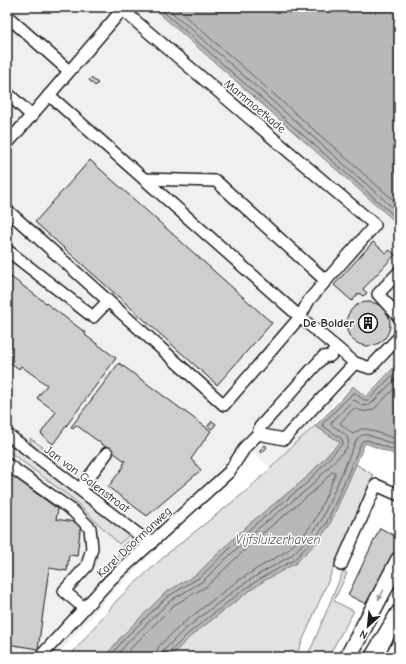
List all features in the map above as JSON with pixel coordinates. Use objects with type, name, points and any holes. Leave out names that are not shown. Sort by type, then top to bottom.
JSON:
[{"type":"highway","points":[[348,657],[399,560]]},
{"type":"highway","points":[[373,657],[399,613]]},
{"type":"street","points":[[7,144],[70,71],[120,8]]},
{"type":"street","name":"Mammoetkade","points":[[120,8],[375,225],[326,281]]},
{"type":"street","points":[[7,16],[70,71]]},
{"type":"street","points":[[7,93],[32,116]]},
{"type":"street","points":[[49,95],[300,317],[355,363],[370,368],[399,337]]},
{"type":"street","points":[[7,210],[224,405],[300,317],[310,300],[326,281],[216,181],[144,179]]},
{"type":"street","points":[[7,250],[93,317],[108,301]]},
{"type":"street","points":[[398,314],[378,294],[399,272]]},
{"type":"street","name":"Karel Doormanweg","points":[[40,657],[110,580],[229,472],[246,446],[258,434],[260,427],[324,357],[330,356],[337,348]]},
{"type":"street","points":[[258,434],[284,439],[355,363]]},
{"type":"street","name":"Jan van Galenstraat","points":[[7,434],[151,544]]},
{"type":"street","points":[[80,489],[107,453]]},
{"type":"street","points":[[7,464],[72,511],[90,528],[92,548],[87,566],[64,591],[84,608]]},
{"type":"street","points":[[341,565],[376,486],[399,495]]},
{"type":"shaded area","points":[[7,7],[152,7],[399,226],[399,362],[366,396],[353,384],[271,468],[254,453],[107,598],[56,657],[7,657]]},
{"type":"shaded area","points":[[315,426],[340,442],[304,480],[249,524],[197,574],[165,593],[121,637],[105,657],[69,657],[118,599],[168,553],[245,492],[294,444]]},
{"type":"shaded area","points":[[30,438],[48,451],[43,452],[37,449],[31,444]]},
{"type":"shaded area","points":[[10,444],[130,534],[119,544],[74,500],[7,450],[7,445]]},
{"type":"shaded area","points":[[356,464],[373,475],[299,649],[294,657],[170,657],[191,636],[245,594],[265,580],[296,563],[317,542],[329,526]]},
{"type":"shaded area","points":[[132,537],[134,545],[132,553],[99,582],[115,563],[119,549]]},
{"type":"shaded area","points":[[343,571],[347,573],[334,601],[354,611],[328,657],[306,657],[313,644]]},
{"type":"water","points":[[152,7],[399,7],[399,225]]},
{"type":"water","name":"Vijfsluizerhaven","points":[[399,362],[399,456],[365,443],[329,526],[317,542],[296,563],[265,580],[191,636],[170,657],[105,657],[121,637],[165,593],[197,574],[249,524],[304,480],[340,442],[315,426],[353,386],[366,397]]},
{"type":"building","points":[[91,78],[98,83],[95,86],[89,80]]},
{"type":"building","points":[[90,160],[272,323],[217,385],[35,222]]},
{"type":"building","points":[[373,242],[386,253],[390,250],[395,255],[363,289],[367,293],[363,296],[359,293],[352,301],[334,285]]},
{"type":"building","points":[[7,277],[9,279],[11,277],[86,333],[85,335],[116,358],[53,444],[41,434],[56,412],[37,398],[47,385],[21,366],[19,369],[7,360]]},
{"type":"building","name":"De Bolder","points":[[368,302],[380,306],[386,312],[390,324],[386,336],[380,342],[368,346],[356,342],[350,336],[346,324],[350,312],[356,306]]},
{"type":"building","points":[[119,363],[211,431],[191,459],[201,470],[147,516],[108,487],[124,466],[125,461],[76,425],[73,428],[71,427]]},
{"type":"building","points":[[212,421],[216,424],[212,429],[208,426]]},
{"type":"building","points":[[265,445],[267,447],[262,453],[259,451]]},
{"type":"building","points":[[7,472],[58,509],[56,519],[81,523],[77,556],[69,555],[67,571],[49,568],[38,649],[7,644]]},
{"type":"building","points":[[380,528],[399,538],[399,543],[368,605],[348,595]]},
{"type":"place","name":"De Bolder","points":[[368,323]]}]
